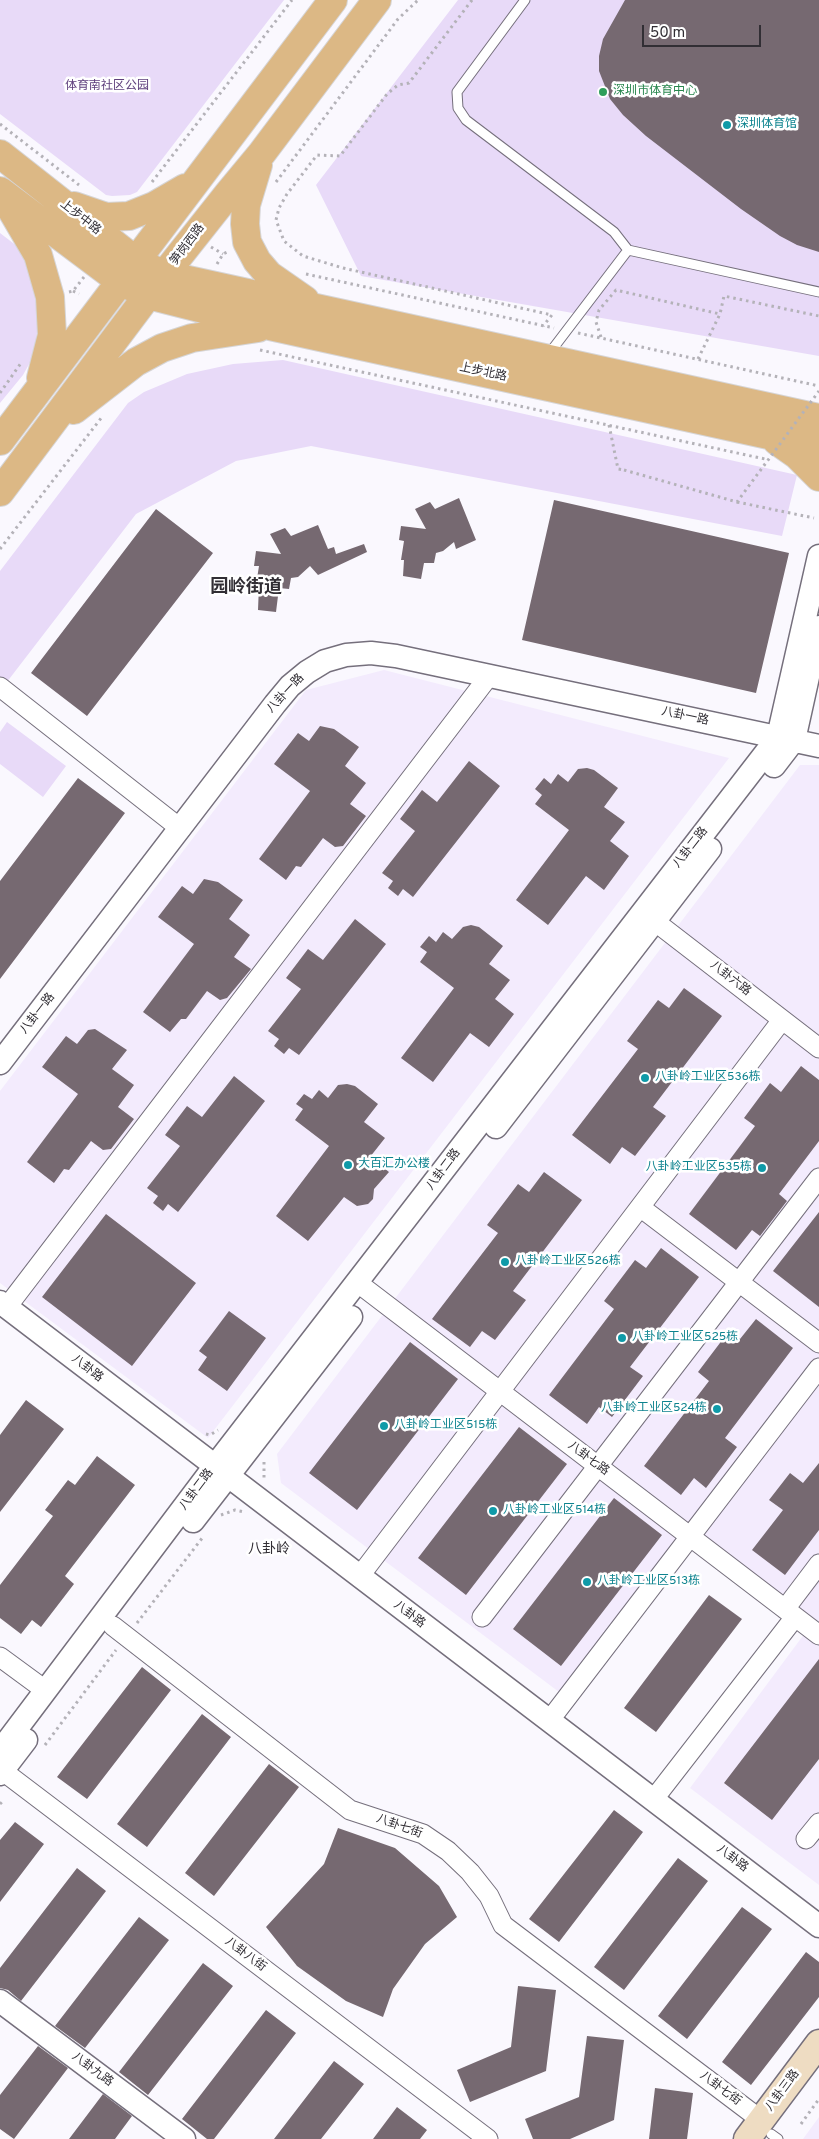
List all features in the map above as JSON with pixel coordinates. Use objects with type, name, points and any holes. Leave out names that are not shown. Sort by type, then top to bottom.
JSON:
[{"type":"main road","points":[[4,428],[44,382],[333,0]]},
{"type":"main road","name":"笋岗西路","points":[[0,492],[157,285],[262,153],[369,3]]},
{"type":"main road","points":[[262,153],[246,205],[245,224],[247,242],[257,261],[269,275],[317,307]]},
{"type":"main road","name":"上步中路","points":[[0,154],[51,195],[128,271]]},
{"type":"main road","points":[[51,195],[91,213],[106,217],[128,216],[154,206],[182,191],[207,166]]},
{"type":"main road","points":[[0,192],[30,238],[44,271],[50,297],[52,335],[44,382]]},
{"type":"main road","name":"上步中路","points":[[0,192],[128,271],[157,285]]},
{"type":"main road","points":[[157,285],[317,307],[819,418]]},
{"type":"main road","name":"上步北路","points":[[157,285],[270,326],[768,447],[819,446]]},
{"type":"main road","points":[[47,431],[136,362],[162,348],[192,338],[270,326]]},
{"type":"main road","points":[[44,382],[76,392]]},
{"type":"main road","points":[[768,447],[797,454],[819,477]]},
{"type":"main road","name":"八卦三路","points":[[765,2134],[819,2043]]},
{"type":"main road","name":"八卦三路","points":[[765,2134],[819,2070]]},
{"type":"street","name":"八卦二路","points":[[786,738],[819,556]]},
{"type":"street","name":"八卦二路","points":[[1,1765],[46,1690],[221,1472],[786,738],[819,627]]},
{"type":"street","name":"八卦一路","points":[[0,1063],[290,686],[307,672],[326,661],[346,655],[371,653],[396,656],[819,746]]},
{"type":"street","points":[[4,1305],[490,676]]},
{"type":"street","points":[[0,687],[181,829]]},
{"type":"street","name":"八卦六路","points":[[648,916],[819,1048]]},
{"type":"street","points":[[360,1577],[782,1020]]},
{"type":"street","points":[[482,1617],[819,1178]]},
{"type":"street","points":[[640,1208],[819,1343]]},
{"type":"street","name":"八卦七路","points":[[364,1288],[819,1635]]},
{"type":"street","name":"八卦路","points":[[4,1305],[819,1926]]},
{"type":"street","points":[[548,1721],[819,1368]]},
{"type":"street","name":"八卦二路","points":[[1,1765],[122,1633],[221,1472]]},
{"type":"street","points":[[653,1800],[790,1613],[819,1564]]},
{"type":"street","name":"八卦七街","points":[[122,1633],[350,1810],[423,1834],[448,1851],[470,1872],[488,1896],[503,1925],[765,2134]]},
{"type":"street","points":[[0,1657],[46,1690]]},
{"type":"street","name":"八卦八街","points":[[1,1765],[488,2139]]},
{"type":"street","points":[[806,1839],[819,1823]]},
{"type":"street","name":"八卦九路","points":[[0,2001],[184,2139]]},
{"type":"lane","points":[[525,0],[458,92],[458,108],[466,120],[614,232],[628,250],[819,292]]},
{"type":"lane","points":[[546,359],[628,250]]},
{"type":"path","points":[[150,184],[292,0]]},
{"type":"path","points":[[272,188],[398,19],[418,0]]},
{"type":"path","points":[[472,0],[409,83],[398,86],[387,94],[340,156],[317,155],[287,194],[279,208],[276,220],[284,241],[303,256],[343,268],[552,315],[543,326]]},
{"type":"path","points":[[0,124],[81,187]]},
{"type":"path","points":[[209,246],[223,254]]},
{"type":"path","points":[[217,264],[223,254],[231,250]]},
{"type":"path","points":[[297,272],[819,386]]},
{"type":"path","points":[[78,294],[74,290],[84,277]]},
{"type":"path","points":[[601,338],[596,322],[599,310],[616,290],[720,314]]},
{"type":"path","points":[[698,359],[720,314],[724,296],[819,316]]},
{"type":"path","points":[[254,348],[609,425],[768,447]]},
{"type":"path","points":[[0,393],[24,358]]},
{"type":"path","points":[[737,502],[819,391]]},
{"type":"path","points":[[0,549],[103,416]]},
{"type":"path","points":[[609,425],[618,468],[737,502],[814,518]]},
{"type":"path","points":[[264,1462],[264,1480],[269,1487]]},
{"type":"path","points":[[220,1516],[234,1510],[248,1513]]},
{"type":"path","points":[[40,1751],[122,1633],[208,1532]]},
{"type":"path","points":[[801,2124],[819,2099]]},
{"type":"shaded area","points":[[384,670],[729,758],[208,1438],[0,1283],[0,1091],[306,690]]},
{"type":"shaded area","points":[[800,765],[819,765],[819,1885],[690,1788],[805,1633],[687,1547],[571,1701],[281,1483],[277,1454]]},
{"type":"shaded area","points":[[819,2117],[819,2139],[803,2139]]},
{"type":"green space","name":"体育南社区公园","points":[[0,0],[284,0],[137,192],[130,195],[112,196],[106,195],[0,114]]},
{"type":"green space","name":"深圳市体育中心","points":[[458,0],[819,0],[819,356],[361,276],[316,185]]},
{"type":"green space","points":[[0,233],[22,250],[37,287],[39,321],[33,357],[23,375],[0,403]]},
{"type":"green space","points":[[283,360],[797,475],[782,536],[311,446],[236,461],[136,514],[0,691],[0,571],[128,403],[144,392],[187,374],[233,364]]},
{"type":"green space","points":[[7,722],[66,766],[43,797],[0,764],[0,732]]},
{"type":"building","name":"深圳体育馆","points":[[625,0],[819,0],[819,252],[797,245],[780,236],[741,209],[646,136],[623,115],[610,99],[599,71],[599,56],[603,39]]},
{"type":"building","points":[[459,498],[476,540],[456,549],[454,542],[443,551],[436,553],[434,563],[424,563],[421,579],[403,576],[404,560],[401,560],[404,541],[399,540],[401,526],[426,529],[415,509],[430,502],[435,509]]},
{"type":"building","points":[[554,500],[789,553],[756,693],[522,640]]},
{"type":"building","points":[[156,509],[213,553],[87,716],[31,673]]},
{"type":"building","points":[[318,525],[328,549],[334,547],[336,554],[364,544],[367,552],[318,575],[310,566],[298,577],[291,578],[289,589],[279,588],[276,612],[258,610],[259,585],[256,585],[259,566],[254,566],[256,551],[281,554],[270,534],[285,528],[291,536]]},
{"type":"building","points":[[320,726],[334,729],[359,747],[345,766],[366,783],[350,804],[366,816],[343,846],[335,847],[323,838],[301,867],[296,866],[286,880],[259,859],[310,791],[274,764],[298,733],[309,741]]},
{"type":"building","points":[[469,761],[500,786],[413,897],[403,889],[398,896],[388,888],[393,881],[382,873],[415,831],[400,819],[422,790],[437,802]]},
{"type":"building","points":[[587,768],[594,770],[618,788],[604,807],[625,822],[610,841],[629,856],[604,890],[586,876],[548,925],[516,900],[569,830],[535,804],[542,795],[535,789],[544,778],[551,784],[558,774],[568,782],[578,769]]},
{"type":"building","points":[[78,778],[125,813],[0,979],[0,881]]},
{"type":"building","points":[[204,879],[218,882],[243,900],[229,919],[250,935],[234,957],[251,969],[227,998],[220,1000],[207,991],[186,1019],[181,1019],[170,1032],[143,1012],[194,944],[158,917],[182,886],[193,894]]},
{"type":"building","points":[[355,919],[386,944],[299,1055],[289,1048],[284,1054],[274,1046],[279,1039],[268,1031],[301,989],[286,978],[308,949],[323,960]]},
{"type":"building","points":[[471,925],[479,927],[503,946],[489,964],[510,980],[495,999],[514,1014],[489,1047],[470,1033],[433,1082],[401,1058],[454,988],[420,962],[427,952],[420,947],[429,936],[436,942],[443,932],[452,939],[463,927]]},
{"type":"building","name":"八卦岭工业区536栋","points":[[684,988],[722,1016],[653,1107],[666,1116],[635,1156],[622,1147],[610,1164],[572,1135],[638,1049],[627,1041],[658,1000],[669,1008]]},
{"type":"building","points":[[95,1029],[127,1050],[112,1069],[134,1085],[118,1107],[134,1119],[111,1149],[103,1150],[91,1141],[69,1170],[64,1169],[54,1183],[27,1162],[78,1094],[42,1067],[66,1036],[77,1044],[88,1030]]},
{"type":"building","name":"八卦岭工业区535栋","points":[[801,1066],[819,1080],[819,1141],[779,1194],[787,1201],[760,1236],[752,1230],[736,1250],[689,1214],[755,1126],[744,1118],[770,1083],[781,1092]]},
{"type":"building","points":[[234,1076],[265,1101],[178,1212],[168,1204],[163,1211],[153,1203],[158,1196],[147,1188],[180,1146],[165,1135],[187,1106],[202,1117]]},
{"type":"building","name":"大百汇办公楼","points":[[347,1084],[355,1086],[378,1104],[364,1122],[385,1138],[370,1157],[389,1172],[374,1189],[373,1199],[368,1204],[357,1206],[344,1197],[308,1241],[276,1216],[329,1146],[295,1120],[303,1109],[296,1104],[304,1094],[312,1099],[319,1090],[328,1098],[338,1085]]},
{"type":"building","name":"八卦岭工业区526栋","points":[[544,1172],[582,1200],[513,1291],[526,1300],[495,1340],[482,1331],[470,1347],[432,1319],[498,1233],[487,1225],[518,1184],[529,1192]]},
{"type":"building","points":[[819,1212],[819,1307],[773,1271]]},
{"type":"building","points":[[106,1214],[196,1283],[132,1366],[42,1297]]},
{"type":"building","name":"八卦岭工业区525栋","points":[[661,1248],[699,1277],[630,1367],[643,1376],[612,1417],[599,1407],[587,1424],[549,1395],[614,1309],[604,1301],[635,1260],[646,1268]]},
{"type":"building","points":[[229,1311],[266,1338],[227,1391],[198,1370],[207,1357],[199,1351]]},
{"type":"building","name":"八卦岭工业区524栋","points":[[756,1319],[793,1348],[725,1438],[737,1447],[706,1488],[694,1478],[681,1495],[644,1466],[709,1381],[698,1372],[729,1331],[740,1339]]},
{"type":"building","name":"八卦岭工业区515栋","points":[[410,1342],[458,1379],[357,1510],[309,1473]]},
{"type":"building","points":[[26,1400],[64,1429],[0,1512],[0,1435]]},
{"type":"building","name":"八卦岭工业区514栋","points":[[519,1427],[567,1464],[466,1595],[418,1558]]},
{"type":"building","points":[[97,1456],[135,1485],[65,1576],[74,1584],[41,1627],[32,1620],[21,1634],[0,1618],[0,1585],[53,1516],[45,1510],[68,1480],[75,1485]]},
{"type":"building","points":[[819,1463],[819,1530],[785,1575],[752,1550],[783,1510],[769,1500],[790,1473],[803,1483]]},
{"type":"building","name":"八卦岭工业区513栋","points":[[614,1498],[662,1535],[561,1666],[513,1629]]},
{"type":"building","points":[[709,1595],[742,1619],[656,1732],[624,1708]]},
{"type":"building","points":[[819,1659],[819,1759],[772,1820],[724,1783]]},
{"type":"building","points":[[142,1667],[171,1690],[87,1799],[57,1777]]},
{"type":"building","points":[[202,1714],[231,1737],[147,1847],[117,1824]]},
{"type":"building","points":[[269,1764],[299,1787],[214,1896],[185,1873]]},
{"type":"building","points":[[614,1810],[643,1832],[559,1942],[529,1919]]},
{"type":"building","points":[[15,1822],[44,1844],[0,1902],[0,1840]]},
{"type":"building","points":[[338,1828],[395,1848],[439,1886],[457,1917],[425,1944],[393,1989],[383,2017],[346,2001],[297,1966],[266,1927],[324,1864]]},
{"type":"building","points":[[678,1858],[708,1881],[624,1990],[594,1967]]},
{"type":"building","points":[[77,1868],[106,1891],[21,2001],[8,1990],[0,1988],[0,1968]]},
{"type":"building","points":[[742,1907],[772,1929],[687,2039],[658,2016]]},
{"type":"building","points":[[139,1917],[169,1940],[85,2048],[55,2026]]},
{"type":"building","points":[[806,1952],[819,1962],[819,1997],[751,2085],[722,2062]]},
{"type":"building","points":[[203,1963],[233,1986],[148,2095],[119,2072]]},
{"type":"building","points":[[518,1986],[556,1990],[546,2071],[470,2102],[457,2070],[511,2047]]},
{"type":"building","points":[[266,2010],[296,2033],[214,2139],[207,2139],[182,2119]]},
{"type":"building","points":[[587,2036],[624,2040],[614,2120],[570,2139],[533,2139],[525,2119],[579,2097]]},
{"type":"building","points":[[38,2046],[68,2068],[14,2139],[0,2129],[0,2095]]},
{"type":"building","points":[[334,2061],[364,2084],[321,2139],[274,2139]]},
{"type":"building","points":[[655,2088],[693,2093],[687,2139],[649,2139]]},
{"type":"building","points":[[103,2094],[132,2116],[115,2139],[69,2139]]},
{"type":"building","points":[[397,2107],[427,2130],[420,2139],[373,2139]]},
{"type":"place","name":"深圳市体育中心","points":[[603,92]]},
{"type":"place","name":"深圳体育馆","points":[[727,125]]},
{"type":"place","name":"八卦岭工业区536栋","points":[[645,1078]]},
{"type":"place","name":"大百汇办公楼","points":[[348,1165]]},
{"type":"place","name":"八卦岭工业区535栋","points":[[762,1168]]},
{"type":"place","name":"八卦岭工业区526栋","points":[[505,1262]]},
{"type":"place","name":"八卦岭工业区525栋","points":[[622,1338]]},
{"type":"place","name":"八卦岭工业区524栋","points":[[717,1409]]},
{"type":"place","name":"八卦岭工业区515栋","points":[[384,1426]]},
{"type":"place","name":"八卦岭工业区514栋","points":[[493,1511]]},
{"type":"place","name":"八卦岭工业区513栋","points":[[587,1582]]},
{"type":"district","name":"园岭街道","points":[[246,588]]},
{"type":"district","name":"八卦岭","points":[[269,1550]]}]
